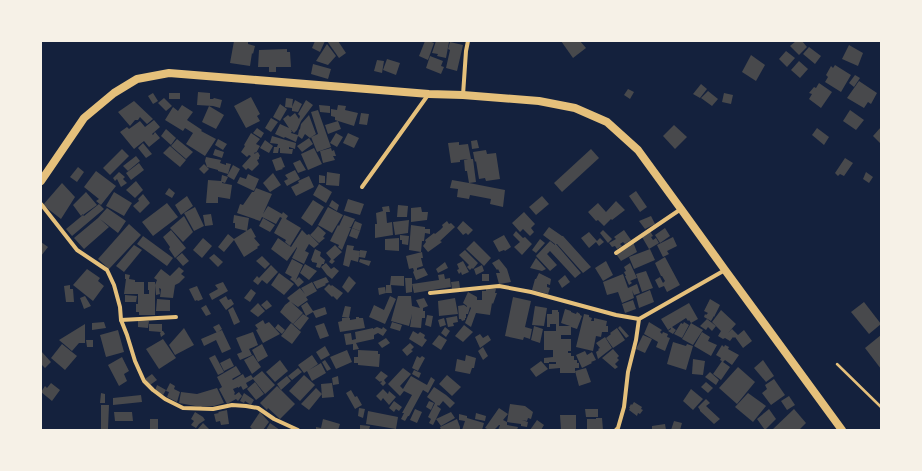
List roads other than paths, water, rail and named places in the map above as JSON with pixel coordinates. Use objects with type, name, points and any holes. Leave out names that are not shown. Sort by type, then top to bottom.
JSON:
[{"type":"main road","points":[[41,181],[84,118],[114,93],[137,79],[169,74],[539,101],[575,108],[607,122],[638,150],[842,430]]},
{"type":"street","points":[[463,95],[468,41]]},
{"type":"street","points":[[362,187],[429,94]]},
{"type":"street","points":[[41,204],[77,250],[107,270],[114,285],[120,307],[121,320],[135,361],[144,380],[153,390],[165,399],[183,408],[213,409],[232,405],[258,408],[274,419],[298,430]]},
{"type":"street","points":[[616,253],[681,208]]},
{"type":"street","points":[[430,293],[499,286],[531,292],[616,315],[639,319],[725,270]]},
{"type":"street","points":[[121,320],[176,317]]},
{"type":"street","points":[[616,430],[618,428],[624,407],[628,372],[636,340],[639,319]]},
{"type":"lane","points":[[837,364],[881,407]]}]
